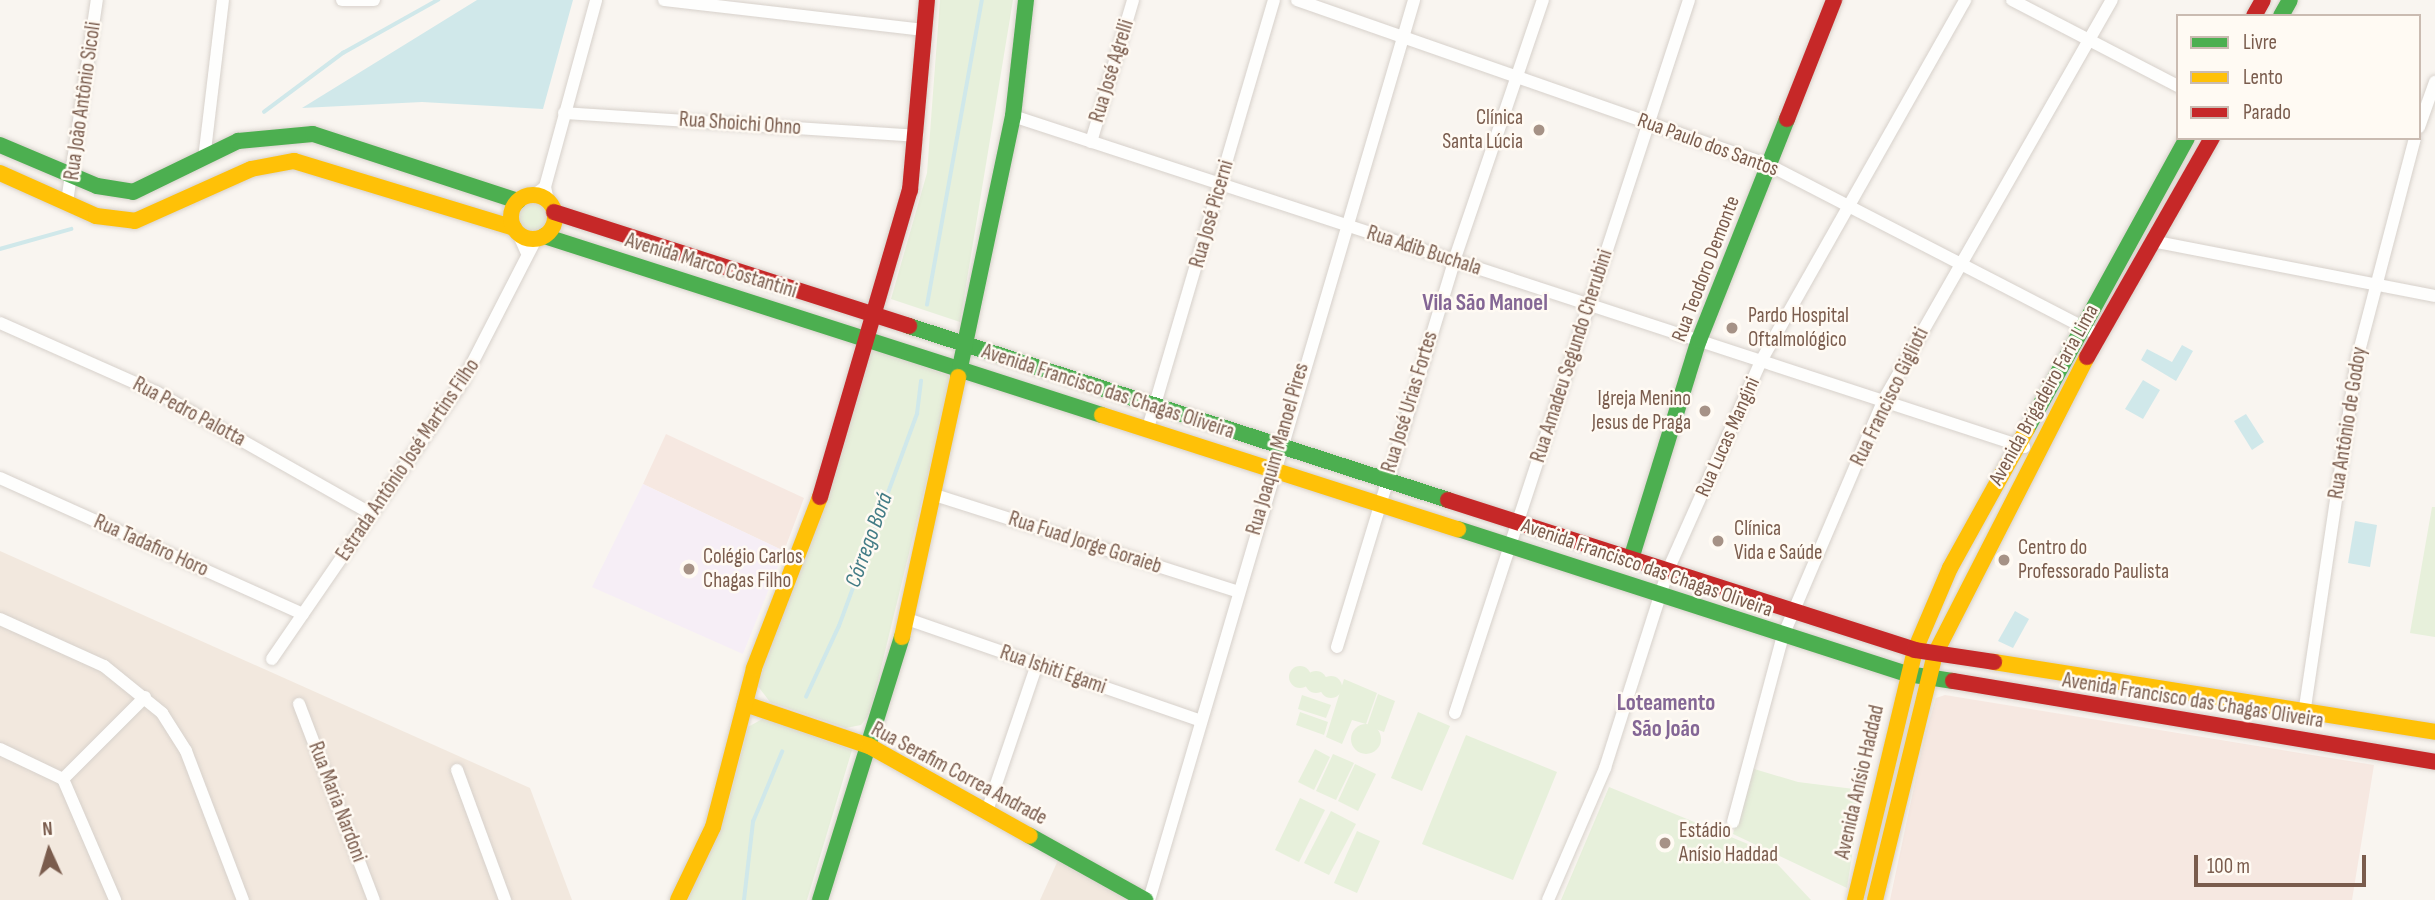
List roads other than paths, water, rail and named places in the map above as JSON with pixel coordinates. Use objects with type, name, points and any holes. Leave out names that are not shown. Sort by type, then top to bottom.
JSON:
[{"type":"main road","points":[[678,900],[713,827],[745,704],[821,494],[871,315],[910,190],[917,136],[922,30],[927,0]]},
{"type":"main road","points":[[820,900],[907,620],[968,345],[1013,116],[1026,0]]},
{"type":"main road","name":"Rua Teodoro Demonte","points":[[1631,559],[1699,340],[1834,0]]},
{"type":"main road","name":"Avenida Marco Costantini","points":[[0,145],[75,177],[133,192],[228,147],[263,135],[313,134],[540,199],[871,315]]},
{"type":"main road","name":"Avenida Brigadeiro Faria Lima","points":[[1908,674],[1914,650],[2015,444],[2137,232],[2186,140]]},
{"type":"main road","name":"Avenida Brigadeiro Faria Lima","points":[[1927,679],[1935,654],[2034,450],[2157,242],[2211,140]]},
{"type":"main road","name":"Avenida Marco Costantini","points":[[0,173],[112,221],[135,221],[251,169],[294,161],[516,231],[535,242],[865,336]]},
{"type":"main road","points":[[516,231],[540,199]]},
{"type":"main road","points":[[535,242],[540,199]]},
{"type":"main road","points":[[2137,232],[2157,242]]},
{"type":"main road","points":[[827,324],[835,302]]},
{"type":"main road","name":"Avenida Francisco das Chagas Oliveira","points":[[871,315],[1668,570],[1792,614],[1914,650],[2435,733]]},
{"type":"main road","name":"Avenida Francisco das Chagas Oliveira","points":[[865,336],[1660,592],[1783,636],[1908,674],[2435,762]]},
{"type":"main road","points":[[2026,695],[2029,669]]},
{"type":"main road","name":"Avenida Anísio Haddad","points":[[1855,900],[1908,674]]},
{"type":"main road","name":"Avenida Anísio Haddad","points":[[1875,900],[1927,679]]},
{"type":"main road","points":[[2184,721],[2192,695]]},
{"type":"main road","name":"Rua Serafim Correa Andrade","points":[[745,704],[869,746],[1147,900]]},
{"type":"main road","points":[[2300,740],[2304,714]]},
{"type":"main road","points":[[2365,750],[2370,724]]},
{"type":"street","name":"Rua João Antônio Sicoli","points":[[67,202],[75,177],[97,0]]},
{"type":"street","points":[[204,159],[223,0]]},
{"type":"street","points":[[342,0],[374,0]]},
{"type":"street","points":[[540,199],[596,0]]},
{"type":"street","points":[[664,0],[922,30]]},
{"type":"street","name":"Rua José Agrelli","points":[[1091,142],[1133,0]]},
{"type":"street","name":"Rua José Picerni","points":[[1149,428],[1274,0]]},
{"type":"street","name":"Rua Paulo dos Santos","points":[[1297,0],[1769,165],[2100,335]]},
{"type":"street","name":"Rua Joaquim Manoel Pires","points":[[1147,900],[1344,225],[1414,0]]},
{"type":"street","name":"Rua José Urias Fortes","points":[[1337,647],[1381,502],[1385,480],[1454,261],[1543,0]]},
{"type":"street","name":"Rua Amadeu Segundo Cherubini","points":[[1455,713],[1513,545],[1646,122],[1689,0]]},
{"type":"street","name":"Rua Lucas Mangini","points":[[1548,900],[1605,768],[1668,570],[1761,361],[1845,204],[1965,0]]},
{"type":"street","points":[[2012,0],[2088,42],[2176,85]]},
{"type":"street","name":"Rua Francisco Giglioti","points":[[1733,822],[1783,636],[1883,401],[2112,0]]},
{"type":"street","points":[[2421,121],[2435,82]]},
{"type":"street","name":"Rua Shoichi Ohno","points":[[564,113],[917,136]]},
{"type":"street","name":"Rua Adib Buchala","points":[[1013,116],[2034,450]]},
{"type":"street","points":[[209,130],[228,147]]},
{"type":"street","name":"Rua Antônio de Godoy","points":[[2304,714],[2372,284],[2414,140]]},
{"type":"street","name":"Estrada Antônio José Martins Filho","points":[[272,659],[489,339],[535,242]]},
{"type":"street","points":[[2157,242],[2435,296]]},
{"type":"street","name":"Rua Pedro Palotta","points":[[0,323],[156,392],[372,514]]},
{"type":"street","name":"Rua Tadafiro Horo","points":[[0,478],[303,614]]},
{"type":"street","name":"Rua Fuad Jorge Goraieb","points":[[935,495],[1236,592]]},
{"type":"street","points":[[0,619],[104,666],[145,697],[186,751],[243,900]]},
{"type":"street","name":"Rua Ishiti Egami","points":[[907,620],[1199,720]]},
{"type":"street","points":[[987,811],[1037,664]]},
{"type":"street","points":[[63,779],[145,697]]},
{"type":"street","name":"Rua Maria Nardoni","points":[[299,704],[374,900]]},
{"type":"street","points":[[0,749],[63,779],[115,900]]},
{"type":"street","points":[[457,770],[505,900]]},
{"type":"water","points":[[477,0],[573,0],[543,109],[422,102],[302,108]]},
{"type":"water","points":[[2182,345],[2193,351],[2176,381],[2141,360],[2147,349],[2172,362]]},
{"type":"water","points":[[2143,380],[2160,390],[2143,419],[2125,409]]},
{"type":"water","points":[[2246,414],[2264,442],[2252,450],[2234,421]]},
{"type":"water","points":[[2355,521],[2377,525],[2370,567],[2348,563]]},
{"type":"water","points":[[2015,611],[2029,619],[2013,648],[1998,641]]},
{"type":"waterway","points":[[264,112],[343,53],[438,0]]},
{"type":"waterway","name":"Córrego Borá","points":[[927,305],[982,0]]},
{"type":"waterway","points":[[0,249],[71,229]]},
{"type":"waterway","name":"Córrego Borá","points":[[806,697],[839,626],[917,414],[921,381]]},
{"type":"waterway","name":"Córrego Borá","points":[[744,900],[753,822],[782,752]]},
{"type":"place","name":"Clínica Santa Lúcia","points":[[1539,130]]},
{"type":"place","name":"Pardo Hospital Oftalmológico","points":[[1732,328]]},
{"type":"place","name":"Igreja Menino Jesus de Praga","points":[[1705,411]]},
{"type":"place","name":"Clínica Vida e Saúde","points":[[1718,541]]},
{"type":"place","name":"Centro do Professorado Paulista","points":[[2004,560]]},
{"type":"place","name":"Colégio Carlos Chagas Filho","points":[[689,569]]},
{"type":"place","name":"Estádio Anísio Haddad","points":[[1665,843]]},
{"type":"district","name":"Vila São Manoel","points":[[1485,303]]},
{"type":"district","name":"Loteamento São João","points":[[1666,716]]}]
